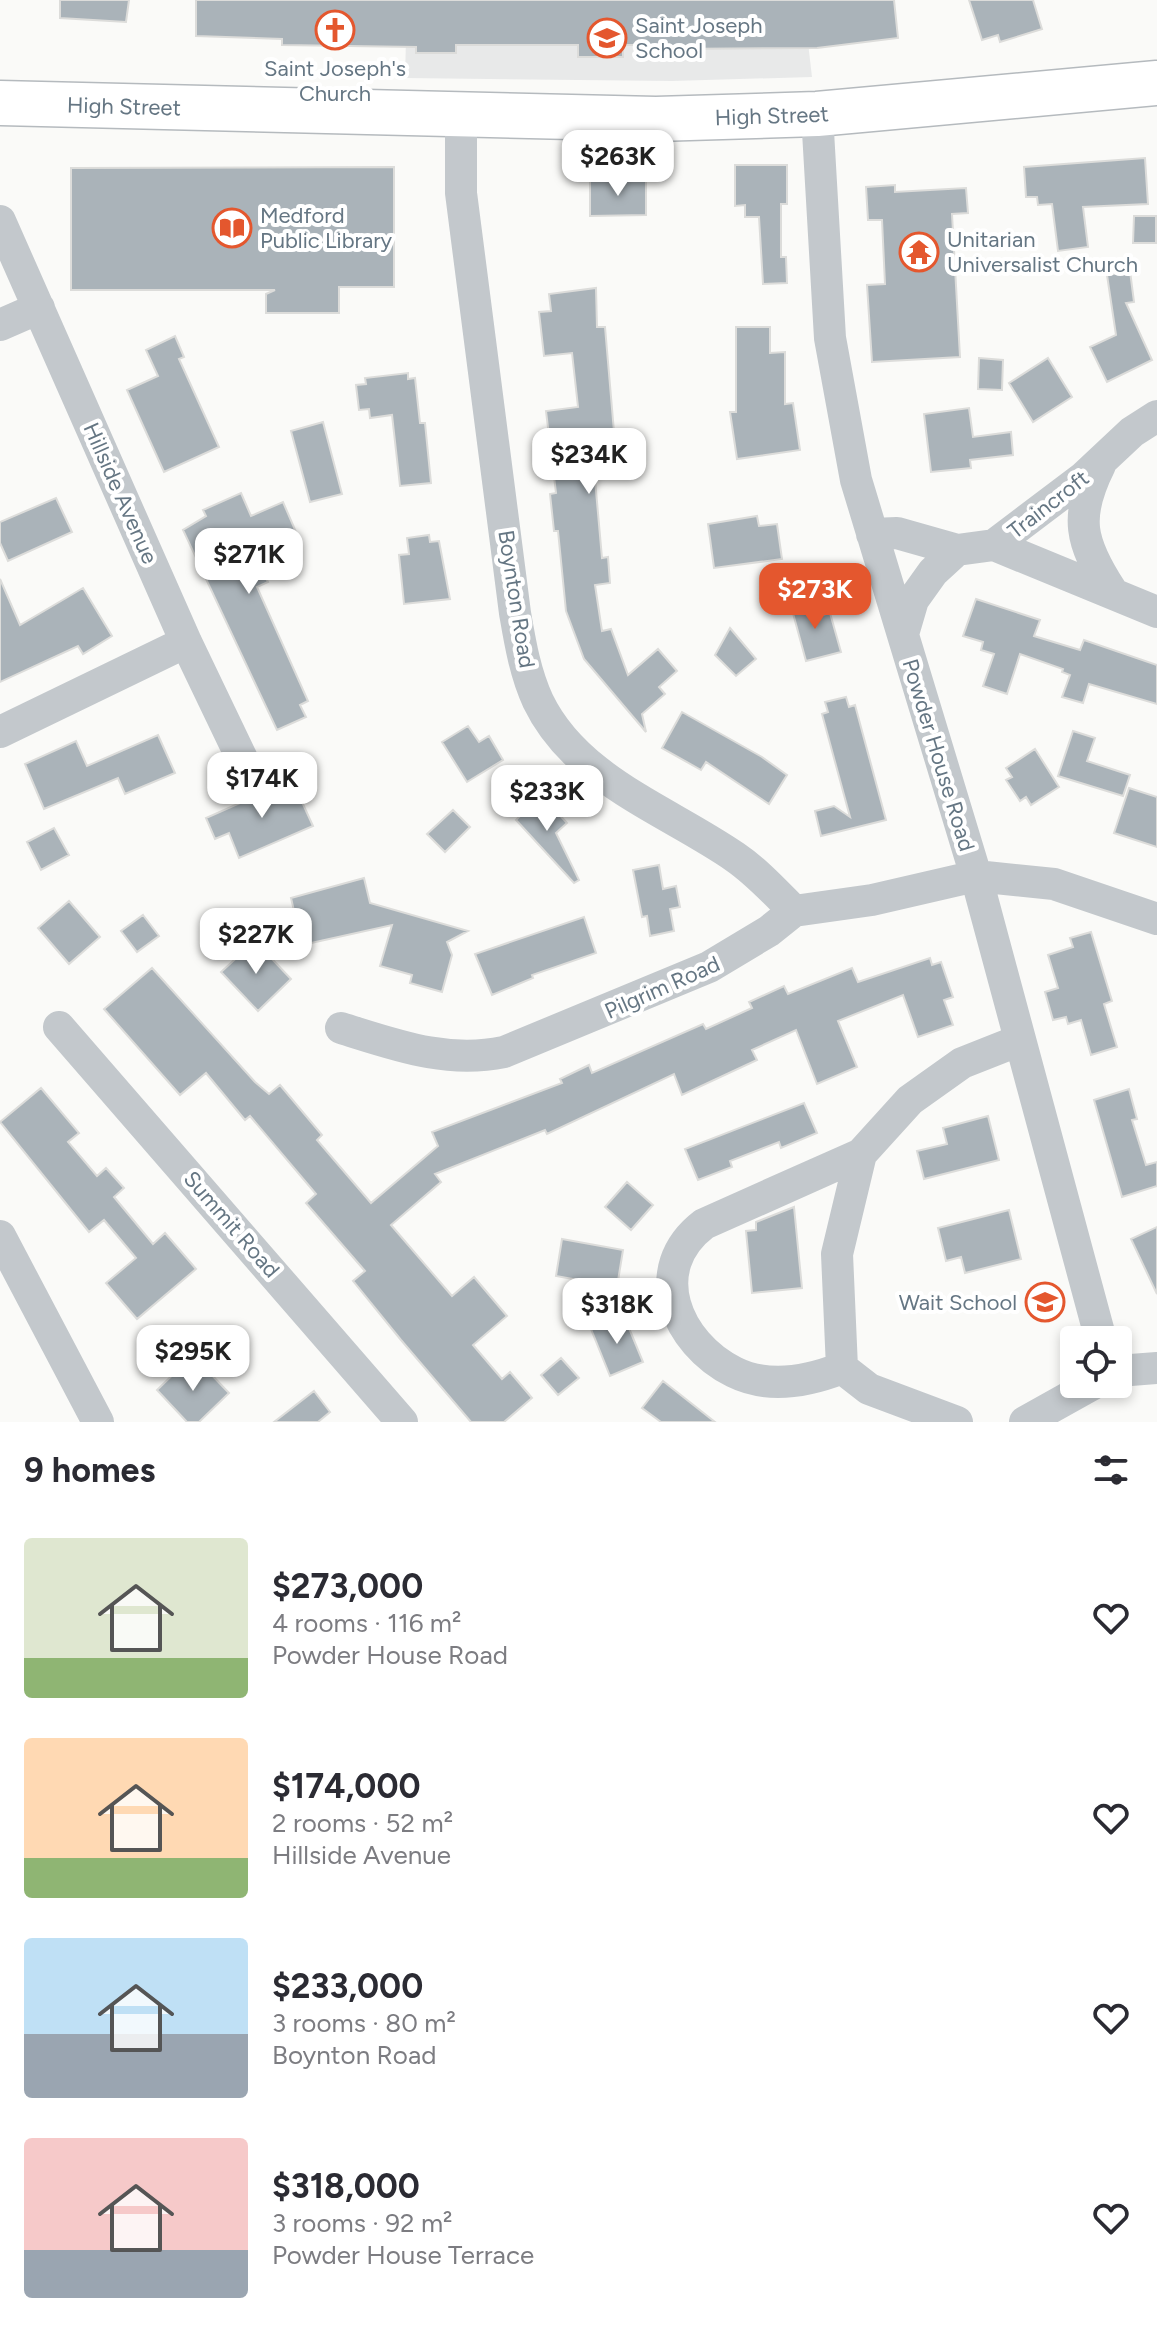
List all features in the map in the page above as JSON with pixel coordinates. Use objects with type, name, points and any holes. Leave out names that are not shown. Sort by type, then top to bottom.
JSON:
[{"type":"main road","name":"High Street","points":[[0,103],[656,119],[817,114],[1157,83]]},
{"type":"street","name":"Powder House Road","points":[[817,114],[830,338],[856,480],[976,876],[1097,1326]]},
{"type":"street","name":"Boynton Road","points":[[461,116],[460,182],[515,613],[523,656],[538,700],[576,753],[638,798],[736,858],[794,911]]},
{"type":"street","name":"Hillside Avenue","points":[[0,221],[186,642],[244,763]]},
{"type":"street","points":[[0,325],[39,308]]},
{"type":"street","name":"Traincroft","points":[[994,545],[1101,462],[1132,432],[1157,416]]},
{"type":"street","name":"Traincroft","points":[[1101,462],[1084,503],[1084,534],[1094,563],[1111,590]]},
{"type":"street","name":"Traincroft","points":[[872,534],[897,533],[957,550],[994,545],[1111,590],[1157,612]]},
{"type":"street","points":[[903,634],[913,600],[923,584],[957,550]]},
{"type":"street","points":[[0,732],[186,642]]},
{"type":"street","name":"Pilgrim Road","points":[[341,1028],[440,1056],[469,1057],[504,1052],[699,972],[739,951],[794,911],[872,900],[976,876],[1054,884],[1157,919]]},
{"type":"street","name":"Summit Road","points":[[59,1027],[402,1422]]},
{"type":"street","points":[[842,1368],[816,1378],[791,1382],[736,1373],[684,1327],[671,1294],[673,1274],[688,1236],[704,1224],[861,1154],[910,1100],[962,1063],[1020,1040]]},
{"type":"street","points":[[861,1154],[837,1254],[842,1368],[869,1389],[957,1422]]},
{"type":"street","points":[[0,1236],[98,1422]]},
{"type":"street","points":[[1132,1370],[1157,1368]]},
{"type":"street","points":[[1025,1422],[1072,1398]]},
{"type":"shaded area","name":"Saint Joseph School","points":[[407,0],[803,0],[812,77],[672,81],[405,78]]},
{"type":"building","points":[[60,0],[129,0],[126,22],[60,18]]},
{"type":"building","name":"Saint Joseph School","points":[[196,0],[894,0],[898,38],[817,48],[666,49],[666,45],[623,45],[623,57],[578,57],[578,45],[456,45],[456,53],[416,53],[416,47],[282,45],[282,39],[196,36]]},
{"type":"building","points":[[969,0],[1033,0],[1042,29],[1000,42],[998,35],[982,40]]},
{"type":"building","points":[[1145,158],[1148,204],[1083,207],[1088,247],[1058,251],[1052,204],[1038,205],[1037,197],[1026,197],[1024,167]]},
{"type":"building","points":[[735,165],[787,165],[787,204],[781,204],[781,257],[786,257],[787,283],[763,284],[759,217],[745,217],[745,205],[735,206]]},
{"type":"building","name":"Medford Public Library","points":[[394,167],[394,287],[339,287],[339,313],[266,313],[266,294],[275,290],[71,290],[71,168]]},
{"type":"building","points":[[590,180],[646,180],[646,215],[590,216]]},
{"type":"building","name":"Unitarian Universalist Church","points":[[895,185],[895,192],[966,188],[968,213],[952,214],[960,357],[872,362],[867,285],[885,284],[882,220],[868,220],[866,187]]},
{"type":"building","points":[[1134,216],[1156,216],[1156,243],[1133,243]]},
{"type":"building","points":[[1130,271],[1134,302],[1126,303],[1152,360],[1107,382],[1090,347],[1116,335],[1107,275]]},
{"type":"building","points":[[596,288],[597,327],[605,327],[616,455],[593,457],[602,558],[608,557],[610,583],[595,585],[602,631],[611,629],[628,675],[658,649],[677,671],[659,687],[665,694],[642,714],[646,732],[584,659],[566,611],[558,531],[554,531],[550,494],[556,493],[546,411],[578,407],[572,353],[544,356],[539,312],[551,311],[549,294]]},
{"type":"building","points":[[736,327],[770,327],[770,353],[785,352],[785,404],[793,403],[800,450],[737,459],[730,412],[736,412]]},
{"type":"building","points":[[175,336],[184,357],[179,359],[219,447],[164,472],[127,390],[158,376],[146,350]]},
{"type":"building","points":[[979,358],[1003,360],[1002,390],[978,389]]},
{"type":"building","points":[[1048,358],[1072,397],[1033,422],[1009,383]]},
{"type":"building","points":[[408,373],[408,379],[415,378],[420,423],[425,423],[431,483],[400,486],[392,415],[370,418],[369,409],[359,410],[356,385],[366,384],[365,378]]},
{"type":"building","points":[[969,408],[973,437],[1011,432],[1013,455],[970,460],[971,468],[931,472],[924,414]]},
{"type":"building","points":[[323,422],[342,494],[310,502],[291,431]]},
{"type":"building","points":[[241,493],[251,516],[283,502],[296,532],[254,551],[268,582],[257,587],[308,701],[300,705],[306,717],[277,730],[183,530],[206,516],[203,510]]},
{"type":"building","points":[[56,498],[72,532],[8,561],[0,543],[0,522]]},
{"type":"building","points":[[757,516],[759,526],[777,524],[782,559],[714,568],[708,524]]},
{"type":"building","points":[[429,535],[430,542],[439,541],[450,599],[404,604],[399,555],[409,554],[407,538]]},
{"type":"building","points":[[0,579],[20,625],[83,588],[112,636],[83,654],[78,646],[0,682]]},
{"type":"building","points":[[976,599],[1040,620],[1034,636],[1080,650],[1084,640],[1157,665],[1157,704],[1089,684],[1083,703],[1062,697],[1070,675],[1062,672],[1063,669],[1020,654],[1007,694],[983,686],[994,654],[981,650],[983,642],[963,636]]},
{"type":"building","points":[[815,600],[819,616],[830,613],[841,652],[806,661],[791,606]]},
{"type":"building","points":[[730,628],[756,659],[736,676],[715,655]]},
{"type":"building","points":[[846,697],[849,707],[855,705],[886,820],[821,836],[815,811],[834,806],[850,817],[822,714],[828,712],[825,702]]},
{"type":"building","points":[[682,712],[762,757],[787,775],[769,804],[706,762],[701,770],[662,748]]},
{"type":"building","points":[[468,726],[479,742],[489,736],[503,760],[467,782],[442,742]]},
{"type":"building","points":[[1073,731],[1095,738],[1087,761],[1130,775],[1123,796],[1058,776]]},
{"type":"building","points":[[158,735],[175,773],[125,794],[118,778],[44,809],[25,764],[76,741],[87,766]]},
{"type":"building","points":[[1035,749],[1059,787],[1031,805],[1026,797],[1020,801],[1006,780],[1012,777],[1006,768]]},
{"type":"building","points":[[292,780],[313,826],[239,858],[229,833],[215,839],[206,818]]},
{"type":"building","points":[[1129,788],[1157,797],[1157,847],[1114,833]]},
{"type":"building","points":[[541,795],[567,823],[556,833],[579,880],[574,883],[516,820]]},
{"type":"building","points":[[453,810],[470,827],[445,852],[427,834]]},
{"type":"building","points":[[54,828],[69,855],[41,870],[27,842]]},
{"type":"building","points":[[659,865],[663,889],[676,886],[680,907],[670,909],[674,931],[650,936],[647,916],[642,917],[633,870]]},
{"type":"building","points":[[364,878],[370,903],[468,931],[447,942],[452,955],[442,992],[410,983],[412,975],[380,966],[392,925],[302,945],[291,898]]},
{"type":"building","points":[[69,901],[100,937],[69,964],[38,928]]},
{"type":"building","points":[[143,915],[159,936],[137,952],[121,931]]},
{"type":"building","points":[[584,917],[596,953],[532,975],[533,978],[492,995],[475,954]]},
{"type":"building","points":[[1091,932],[1112,1001],[1104,1004],[1117,1047],[1091,1055],[1081,1020],[1068,1024],[1066,1017],[1053,1020],[1045,992],[1058,988],[1048,955],[1073,947],[1070,938]]},
{"type":"building","points":[[255,941],[291,979],[258,1011],[221,972]]},
{"type":"building","points":[[930,958],[932,965],[941,962],[953,997],[944,1000],[953,1025],[918,1037],[903,995],[838,1021],[857,1067],[817,1084],[796,1030],[752,1050],[757,1060],[682,1095],[674,1074],[547,1134],[545,1130],[435,1174],[441,1182],[391,1225],[452,1296],[474,1277],[507,1316],[473,1345],[502,1379],[510,1372],[532,1398],[504,1422],[471,1422],[401,1340],[353,1281],[365,1271],[306,1203],[316,1194],[250,1116],[245,1120],[206,1073],[180,1095],[104,1009],[152,968],[255,1082],[269,1094],[280,1085],[322,1135],[317,1140],[371,1203],[438,1146],[432,1132],[562,1083],[560,1079],[589,1065],[592,1073],[703,1024],[706,1029],[752,1008],[749,1002],[784,986],[788,994],[852,968],[858,982]]},
{"type":"building","points":[[41,1088],[79,1133],[68,1142],[97,1176],[106,1168],[124,1188],[114,1197],[153,1244],[165,1233],[196,1269],[137,1319],[106,1283],[136,1258],[104,1220],[89,1232],[0,1122]]},
{"type":"building","points":[[1129,1089],[1137,1119],[1132,1120],[1146,1165],[1157,1162],[1157,1186],[1122,1197],[1094,1100]]},
{"type":"building","points":[[804,1103],[817,1133],[781,1148],[779,1142],[730,1161],[732,1167],[698,1180],[685,1149]]},
{"type":"building","points":[[988,1116],[999,1160],[924,1179],[917,1151],[947,1144],[943,1128]]},
{"type":"building","points":[[627,1182],[653,1205],[631,1230],[605,1207]]},
{"type":"building","points":[[794,1207],[802,1288],[752,1293],[746,1231],[756,1230],[756,1222]]},
{"type":"building","points":[[1009,1210],[1021,1259],[965,1273],[961,1257],[946,1261],[938,1228]]},
{"type":"building","points":[[1157,1227],[1157,1294],[1131,1239]]},
{"type":"building","points":[[562,1239],[623,1250],[617,1287],[556,1276]]},
{"type":"building","points":[[624,1316],[643,1362],[610,1376],[591,1329]]},
{"type":"building","points":[[561,1358],[579,1378],[558,1395],[541,1375]]},
{"type":"building","points":[[187,1361],[200,1375],[206,1369],[229,1393],[199,1422],[187,1422],[157,1390]]},
{"type":"building","points":[[663,1381],[715,1422],[661,1422],[642,1408]]},
{"type":"building","points":[[314,1391],[330,1412],[318,1422],[274,1422]]},
{"type":"place","name":"Saint Joseph's Church","points":[[335,30]]},
{"type":"place","name":"Saint Joseph School","points":[[607,38]]},
{"type":"place","name":"Medford Public Library","points":[[232,228]]},
{"type":"place","name":"Unitarian Universalist Church","points":[[919,252]]},
{"type":"place","name":"Wait School","points":[[1045,1302]]}]
